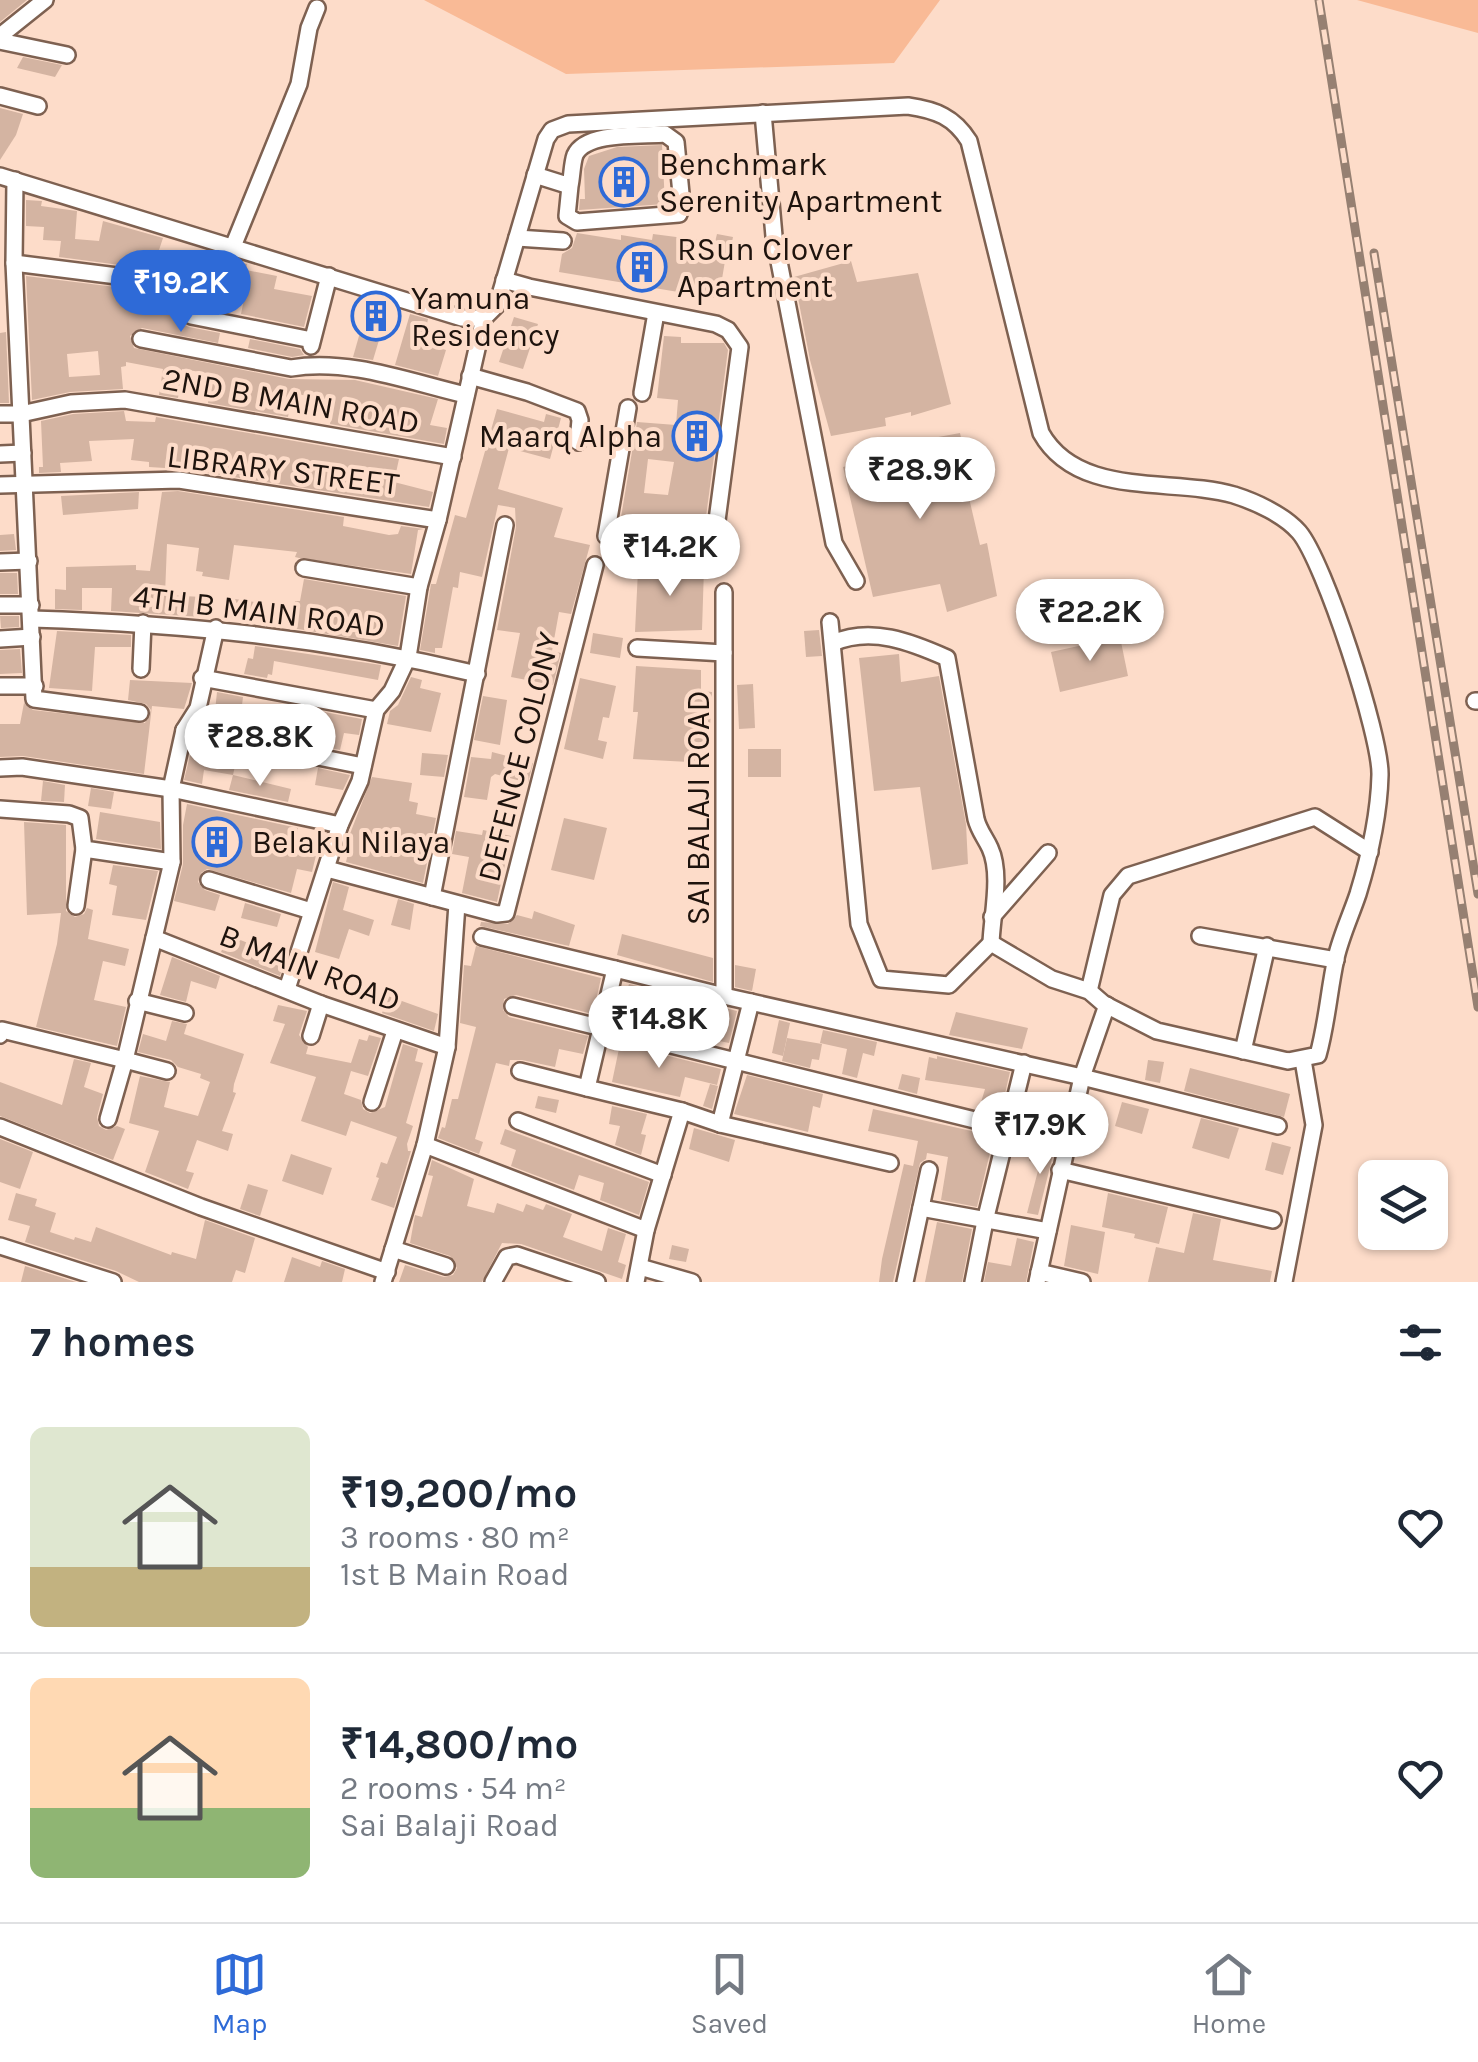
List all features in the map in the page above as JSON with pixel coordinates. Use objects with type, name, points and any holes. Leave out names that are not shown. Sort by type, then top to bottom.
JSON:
[{"type":"street","points":[[0,38],[45,0]]},
{"type":"street","points":[[232,248],[299,84],[309,28],[317,8]]},
{"type":"street","points":[[0,38],[67,56]]},
{"type":"street","points":[[0,96],[38,106]]},
{"type":"street","points":[[287,989],[340,825],[364,766],[376,710],[392,690],[408,657],[418,587],[438,520],[484,318],[496,304],[546,139],[560,125],[908,106],[951,118],[969,141],[1040,433],[1050,449],[1066,463],[1095,475],[1232,494],[1266,507],[1299,532],[1326,590],[1377,739],[1380,774],[1370,852],[1336,960],[1318,1055],[1288,1061],[1157,1031],[1089,992],[1052,979],[991,943]]},
{"type":"street","points":[[764,112],[774,236],[834,542],[856,582]]},
{"type":"street","points":[[665,134],[676,142],[682,204],[678,214],[577,222],[567,216],[570,186],[575,156],[590,140],[665,134]]},
{"type":"street","points":[[535,174],[570,186]]},
{"type":"street","points":[[140,713],[34,698],[22,414],[8,329],[14,263],[7,218],[7,178],[462,318],[484,318]]},
{"type":"street","points":[[516,238],[563,241]]},
{"type":"street","points":[[14,263],[133,278]]},
{"type":"street","points":[[310,364],[312,340],[329,276]]},
{"type":"street","points":[[504,280],[716,324],[728,330],[740,347],[714,543],[623,543],[606,536],[628,408]]},
{"type":"street","points":[[642,393],[656,312]]},
{"type":"street","points":[[191,316],[312,340]]},
{"type":"street","points":[[141,339],[291,368],[310,364],[356,368],[466,396]]},
{"type":"street","points":[[470,376],[577,411],[578,442]]},
{"type":"street","name":"2ND B MAIN ROAD","points":[[0,414],[22,414],[70,403],[125,400],[453,457]]},
{"type":"street","points":[[0,454],[24,454]]},
{"type":"street","name":"LIBRARY STREET","points":[[0,485],[179,480],[438,520]]},
{"type":"street","points":[[432,897],[506,525]]},
{"type":"street","points":[[0,562],[29,561]]},
{"type":"street","name":"DEFENCE COLONY","points":[[327,870],[497,914],[506,913],[571,683],[595,565]]},
{"type":"street","points":[[304,568],[418,587]]},
{"type":"street","name":"SAI BALAJI ROAD","points":[[719,597],[724,653],[724,996]]},
{"type":"street","name":"4TH B MAIN ROAD","points":[[0,606],[143,624],[216,628],[408,657],[477,674]]},
{"type":"street","points":[[830,622],[859,924],[881,979],[949,985],[991,943],[994,870],[990,848],[976,820],[947,658],[918,645],[874,634],[849,636],[833,643]]},
{"type":"street","points":[[141,668],[143,624]]},
{"type":"street","points":[[108,1119],[172,862],[171,789],[184,730],[198,708],[216,628]]},
{"type":"street","points":[[0,639],[32,636]]},
{"type":"street","points":[[638,648],[724,653]]},
{"type":"street","points":[[202,678],[376,710]]},
{"type":"street","points":[[0,686],[35,686]]},
{"type":"street","points":[[184,730],[364,766]]},
{"type":"street","points":[[0,768],[22,767],[171,789],[340,825]]},
{"type":"street","points":[[0,812],[80,818],[84,849],[76,906]]},
{"type":"street","points":[[1089,992],[1112,895],[1128,876],[1315,817],[1370,852]]},
{"type":"street","points":[[84,849],[172,862]]},
{"type":"street","points":[[992,917],[1048,853]]},
{"type":"street","points":[[209,880],[311,911]]},
{"type":"street","points":[[0,1127],[385,1277],[424,1145],[446,1047],[457,904]]},
{"type":"street","points":[[1200,936],[1336,960]]},
{"type":"street","points":[[482,937],[1082,1076],[1278,1126]]},
{"type":"street","name":"B MAIN ROAD","points":[[154,938],[321,1004],[446,1047]]},
{"type":"street","points":[[1243,1051],[1266,946]]},
{"type":"street","points":[[588,1088],[615,969]]},
{"type":"street","points":[[137,1001],[185,1013]]},
{"type":"street","points":[[720,1124],[751,1002]]},
{"type":"street","points":[[311,1036],[321,1004]]},
{"type":"street","points":[[1082,1282],[1038,1277],[1082,1076],[1107,1005]]},
{"type":"street","points":[[513,1006],[1068,1143]]},
{"type":"street","points":[[0,1036],[2,1030],[166,1070]]},
{"type":"street","points":[[372,1102],[395,1031]]},
{"type":"street","points":[[1284,1282],[1314,1125],[1303,1060]]},
{"type":"street","points":[[973,1282],[984,1220],[1024,1063]]},
{"type":"street","points":[[520,1070],[720,1124],[890,1162]]},
{"type":"street","points":[[682,1111],[646,1230],[638,1274],[692,1282]]},
{"type":"street","points":[[518,1121],[664,1174]]},
{"type":"street","points":[[424,1145],[646,1230]]},
{"type":"street","points":[[905,1282],[930,1170]]},
{"type":"street","points":[[1060,1170],[1273,1220]]},
{"type":"street","points":[[920,1208],[1048,1231]]},
{"type":"street","points":[[0,1248],[113,1282]]},
{"type":"street","points":[[393,1250],[446,1266]]},
{"type":"street","points":[[492,1282],[506,1257],[517,1255],[597,1282]]},
{"type":"shaded area","points":[[424,0],[940,0],[894,63],[566,74]]},
{"type":"shaded area","points":[[1357,0],[1478,0],[1478,33]]},
{"type":"building","points":[[0,0],[27,0],[0,22]]},
{"type":"building","points":[[23,57],[62,65],[55,77],[17,68]]},
{"type":"building","points":[[0,108],[23,114],[16,135],[0,160]]},
{"type":"building","name":"Benchmark Serenity Apartment","points":[[662,145],[665,204],[579,210],[580,199],[585,199],[584,169],[589,156],[617,147]]},
{"type":"building","points":[[26,200],[42,201],[41,206],[77,211],[75,239],[99,241],[103,221],[163,238],[158,253],[154,252],[149,278],[179,282],[180,274],[222,282],[226,260],[247,264],[246,270],[277,276],[274,289],[312,296],[304,327],[241,314],[244,299],[188,291],[186,299],[180,298],[176,321],[220,333],[218,343],[142,328],[130,336],[134,348],[289,379],[355,380],[438,399],[430,425],[447,428],[444,444],[330,424],[334,401],[292,393],[288,417],[208,403],[212,374],[182,369],[178,398],[159,395],[163,369],[126,362],[121,367],[123,389],[70,392],[32,400],[26,276],[132,289],[141,286],[144,278],[135,267],[59,257],[61,241],[43,240],[44,227],[26,226]],"holes":[[[98,351],[100,375],[69,377],[67,354]]]},
{"type":"building","name":"RSun Clover Apartment","points":[[577,233],[621,240],[621,235],[652,240],[653,234],[715,242],[717,234],[733,237],[714,298],[559,272],[562,254],[572,248]]},
{"type":"building","points":[[851,261],[857,282],[918,273],[951,404],[911,416],[911,412],[885,418],[886,426],[831,436],[810,360],[794,277]]},
{"type":"building","points":[[369,301],[389,307],[373,360],[353,357]]},
{"type":"building","points":[[410,314],[428,319],[423,343],[446,350],[438,376],[395,365]]},
{"type":"building","points":[[514,317],[538,324],[523,369],[499,362]]},
{"type":"building","points":[[6,332],[9,403],[0,403],[0,333]]},
{"type":"building","name":"Maarq Alpha","points":[[664,336],[681,337],[681,343],[724,343],[728,350],[704,532],[619,529],[637,422],[676,425],[678,400],[657,398]],"holes":[[[648,459],[674,462],[668,495],[644,493]]]},
{"type":"building","points":[[250,339],[300,349],[304,355],[292,357],[248,348]]},
{"type":"building","points":[[497,409],[544,422],[546,414],[561,418],[550,459],[509,448],[498,489],[563,508],[554,537],[590,545],[571,614],[559,612],[552,651],[561,653],[553,685],[511,677],[520,633],[497,630],[516,527],[515,508],[498,505],[482,577],[460,572],[458,588],[453,587],[442,648],[435,648],[435,653],[420,650],[431,584],[436,584],[455,515],[466,518]]},
{"type":"building","points":[[124,411],[126,421],[155,422],[156,417],[399,459],[394,482],[433,492],[429,507],[149,467],[149,462],[131,460],[134,439],[89,441],[92,461],[60,463],[61,472],[39,473],[39,467],[43,467],[41,421],[73,414]]},
{"type":"building","points":[[960,433],[971,483],[966,485],[980,545],[987,543],[997,596],[947,612],[940,584],[873,597],[843,467],[872,460],[871,454],[906,443]]},
{"type":"building","points":[[178,491],[344,517],[343,526],[389,535],[398,534],[401,526],[424,529],[418,530],[411,574],[299,558],[295,557],[297,552],[234,545],[229,580],[202,576],[203,572],[196,571],[199,548],[167,544],[165,595],[202,597],[201,617],[111,611],[112,588],[82,588],[82,610],[55,609],[55,589],[66,590],[66,567],[136,565],[136,570],[150,571],[162,492]]},
{"type":"building","points":[[139,492],[138,509],[63,515],[61,496]]},
{"type":"building","points":[[14,534],[16,550],[0,551],[0,535]]},
{"type":"building","points":[[694,564],[694,568],[704,568],[702,630],[635,632],[638,570],[645,570],[645,566]]},
{"type":"building","points":[[0,573],[17,573],[18,594],[0,594]]},
{"type":"building","points":[[304,579],[406,596],[398,646],[292,628],[295,601],[300,601]]},
{"type":"building","points":[[228,598],[255,602],[252,621],[225,617]]},
{"type":"building","points":[[0,616],[19,616],[19,627],[1,628]]},
{"type":"building","points":[[819,630],[822,656],[806,657],[804,631]]},
{"type":"building","points":[[57,631],[131,635],[131,647],[95,647],[92,691],[49,688]]},
{"type":"building","points":[[593,633],[623,638],[620,658],[590,653]]},
{"type":"building","points":[[1120,637],[1128,676],[1060,692],[1051,652]]},
{"type":"building","points":[[255,646],[381,665],[378,680],[274,661],[272,675],[267,678],[244,674]]},
{"type":"building","points":[[20,649],[22,673],[0,674],[0,650]]},
{"type":"building","points":[[899,654],[901,682],[939,676],[966,824],[968,864],[932,870],[920,787],[874,791],[859,658]]},
{"type":"building","points":[[636,666],[701,670],[701,691],[712,692],[708,763],[633,759],[638,712],[633,712]]},
{"type":"building","points":[[411,677],[422,680],[420,688],[441,693],[431,732],[387,724],[390,711],[398,705]]},
{"type":"building","points":[[580,678],[616,686],[609,718],[603,717],[598,740],[607,742],[603,759],[564,749]]},
{"type":"building","points":[[130,680],[192,683],[184,709],[152,706],[144,774],[23,756],[0,757],[0,724],[20,724],[24,703],[33,710],[145,723],[151,710],[146,704],[128,700]]},
{"type":"building","points":[[753,684],[755,728],[739,729],[737,685]]},
{"type":"building","points":[[217,692],[243,697],[241,713],[259,717],[259,734],[202,722],[209,710],[215,711]]},
{"type":"building","points":[[483,696],[507,700],[500,745],[474,740]]},
{"type":"building","points":[[292,706],[362,719],[359,735],[344,733],[340,750],[282,738]]},
{"type":"building","points":[[196,744],[238,752],[233,775],[204,770],[202,784],[184,780]]},
{"type":"building","points":[[748,749],[781,749],[781,777],[748,777]]},
{"type":"building","points":[[492,752],[533,763],[528,783],[495,774],[487,800],[464,797],[471,757],[491,759]]},
{"type":"building","points":[[422,753],[448,755],[444,777],[420,775]]},
{"type":"building","points":[[318,768],[350,775],[343,790],[315,785]]},
{"type":"building","points":[[233,775],[291,789],[288,802],[229,790]]},
{"type":"building","points":[[372,777],[412,783],[409,801],[418,803],[416,814],[436,818],[423,883],[346,862],[350,845],[346,844]]},
{"type":"building","points":[[43,781],[65,785],[64,802],[41,801]]},
{"type":"building","points":[[91,788],[114,792],[111,809],[88,806]]},
{"type":"building","points":[[187,804],[298,828],[297,846],[317,851],[312,872],[297,869],[291,893],[207,869],[198,882],[205,890],[220,895],[215,911],[174,901],[183,864]]},
{"type":"building","points":[[100,812],[160,822],[161,849],[96,839]]},
{"type":"building","points":[[564,818],[607,828],[594,880],[551,870]]},
{"type":"building","points":[[24,822],[66,825],[66,911],[75,917],[87,908],[93,910],[88,939],[129,949],[125,966],[103,961],[94,1000],[126,1007],[117,1046],[36,1027],[61,913],[27,915]]},
{"type":"building","points":[[483,830],[511,836],[497,902],[462,893],[469,857],[452,854],[456,831],[482,835]]},
{"type":"building","points":[[113,865],[158,871],[146,920],[112,915],[117,886],[109,884]]},
{"type":"building","points":[[333,882],[349,887],[343,910],[374,920],[369,936],[349,929],[339,959],[315,952]]},
{"type":"building","points":[[398,899],[414,904],[410,930],[391,925]]},
{"type":"building","points":[[245,903],[281,914],[277,927],[241,918]]},
{"type":"building","points":[[534,911],[575,925],[569,946],[480,926],[481,922],[508,924],[517,915],[532,919]]},
{"type":"building","points":[[622,934],[713,958],[713,982],[617,955]]},
{"type":"building","points":[[228,935],[285,958],[280,976],[221,952]]},
{"type":"building","points":[[476,946],[601,978],[593,1014],[516,995],[504,999],[503,1010],[509,1017],[588,1036],[583,1054],[559,1049],[555,1067],[522,1060],[510,1060],[509,1066],[496,1063],[475,1139],[483,1142],[479,1154],[438,1138],[442,1127],[445,1128],[452,1099],[458,1099],[476,1027],[460,1023],[464,965],[471,966]]},
{"type":"building","points":[[172,957],[220,976],[216,989],[191,981],[186,1002],[160,995]]},
{"type":"building","points":[[735,965],[756,969],[752,991],[735,987]]},
{"type":"building","points":[[629,984],[737,1011],[729,1043],[676,1032],[681,1011],[625,997]]},
{"type":"building","points":[[388,996],[438,1014],[434,1031],[382,1013]]},
{"type":"building","points":[[278,1005],[307,1011],[299,1035],[308,1047],[306,1054],[351,1063],[359,1039],[367,1041],[369,1035],[381,1038],[368,1076],[351,1071],[344,1094],[361,1100],[363,1109],[370,1113],[385,1107],[403,1044],[418,1049],[415,1061],[423,1063],[406,1123],[413,1126],[407,1144],[411,1151],[394,1208],[371,1200],[381,1162],[387,1164],[397,1137],[351,1121],[346,1136],[301,1121],[316,1077],[270,1063],[285,1024],[273,1021]]},
{"type":"building","points":[[956,1012],[1028,1028],[1022,1049],[949,1035]]},
{"type":"building","points":[[779,1020],[790,1023],[783,1056],[772,1053]]},
{"type":"building","points":[[172,1021],[187,1024],[184,1034],[244,1054],[234,1084],[236,1093],[222,1131],[233,1134],[228,1151],[197,1140],[186,1171],[194,1173],[188,1189],[145,1172],[159,1131],[129,1123],[140,1076],[170,1082],[164,1107],[198,1116],[210,1082],[171,1060],[138,1052],[143,1034],[166,1041]]},
{"type":"building","points":[[823,1030],[877,1042],[874,1056],[863,1053],[857,1078],[842,1074],[847,1049],[820,1043]]},
{"type":"building","points":[[787,1038],[822,1044],[819,1060],[812,1059],[810,1068],[782,1061]]},
{"type":"building","points":[[620,1044],[721,1069],[717,1085],[685,1077],[680,1097],[612,1082]]},
{"type":"building","points":[[929,1057],[1010,1072],[1000,1115],[979,1109],[985,1089],[925,1080]]},
{"type":"building","points":[[74,1059],[91,1063],[84,1087],[103,1094],[97,1117],[99,1126],[106,1130],[117,1126],[125,1129],[113,1160],[0,1116],[0,1082],[62,1105]]},
{"type":"building","points":[[1148,1060],[1164,1062],[1160,1083],[1145,1080]]},
{"type":"building","points":[[1190,1068],[1290,1094],[1284,1117],[1184,1091]]},
{"type":"building","points":[[902,1074],[920,1078],[917,1094],[898,1089]]},
{"type":"building","points":[[747,1075],[823,1094],[820,1108],[813,1106],[808,1132],[734,1114]]},
{"type":"building","points":[[710,1084],[718,1086],[712,1109],[703,1106]]},
{"type":"building","points":[[538,1096],[559,1100],[556,1113],[535,1108]]},
{"type":"building","points":[[1027,1098],[1064,1105],[1059,1129],[1022,1120]]},
{"type":"building","points":[[1122,1102],[1149,1109],[1142,1134],[1115,1126]]},
{"type":"building","points":[[612,1106],[647,1114],[641,1134],[646,1135],[641,1155],[615,1145],[620,1126],[609,1124]]},
{"type":"building","points":[[873,1109],[994,1136],[977,1207],[941,1200],[948,1157],[927,1153],[920,1163],[893,1282],[879,1282],[882,1259],[904,1164],[913,1166],[918,1141],[868,1131]]},
{"type":"building","points":[[1201,1118],[1239,1128],[1229,1159],[1192,1148]]},
{"type":"building","points":[[694,1128],[735,1140],[729,1162],[689,1149]]},
{"type":"building","points":[[505,1129],[649,1182],[639,1215],[600,1200],[604,1183],[579,1175],[574,1190],[511,1166],[516,1150],[500,1144]]},
{"type":"building","points":[[0,1139],[33,1152],[20,1189],[0,1182]]},
{"type":"building","points":[[1272,1142],[1291,1147],[1283,1175],[1265,1170]]},
{"type":"building","points":[[1033,1146],[1054,1151],[1038,1215],[1027,1213],[1040,1163],[1029,1161]]},
{"type":"building","points":[[291,1154],[332,1168],[323,1195],[282,1181]]},
{"type":"building","points":[[432,1160],[474,1179],[467,1206],[494,1213],[497,1203],[523,1212],[526,1204],[543,1210],[546,1204],[572,1214],[563,1237],[602,1251],[608,1228],[626,1234],[618,1262],[626,1265],[622,1279],[521,1244],[502,1243],[482,1282],[399,1282],[405,1265],[444,1277],[453,1275],[457,1268],[450,1256],[410,1243],[415,1215],[422,1217],[433,1176],[428,1175]]},
{"type":"building","points":[[248,1184],[268,1190],[260,1216],[240,1209]]},
{"type":"building","points":[[16,1193],[37,1199],[35,1206],[56,1213],[50,1232],[74,1240],[75,1237],[91,1242],[96,1227],[171,1255],[172,1252],[196,1259],[205,1220],[255,1238],[245,1273],[236,1270],[232,1282],[139,1282],[25,1242],[30,1226],[8,1220]]},
{"type":"building","points":[[1108,1193],[1168,1207],[1159,1244],[1102,1227]]},
{"type":"building","points":[[1193,1213],[1221,1219],[1213,1260],[1272,1271],[1270,1282],[1148,1282],[1156,1247],[1184,1253]]},
{"type":"building","points":[[937,1222],[972,1229],[962,1282],[925,1282]]},
{"type":"building","points":[[1071,1225],[1105,1232],[1098,1274],[1064,1266]]},
{"type":"building","points":[[1017,1238],[1034,1242],[1026,1282],[984,1282],[988,1262],[1011,1266]]},
{"type":"building","points":[[672,1245],[689,1249],[686,1262],[669,1259]]},
{"type":"building","points":[[292,1257],[320,1267],[322,1261],[345,1269],[342,1282],[284,1282]]},
{"type":"building","points":[[25,1266],[76,1282],[21,1282]]},
{"type":"railway","points":[[1319,0],[1478,1007]]},
{"type":"railway","points":[[1374,253],[1478,894]]},
{"type":"place","name":"Benchmark Serenity Apartment","points":[[624,182]]},
{"type":"place","name":"RSun Clover Apartment","points":[[642,267]]},
{"type":"place","name":"Yamuna Residency","points":[[376,316]]},
{"type":"place","name":"Maarq Alpha","points":[[697,436]]},
{"type":"place","name":"Belaku Nilaya","points":[[217,842]]}]
